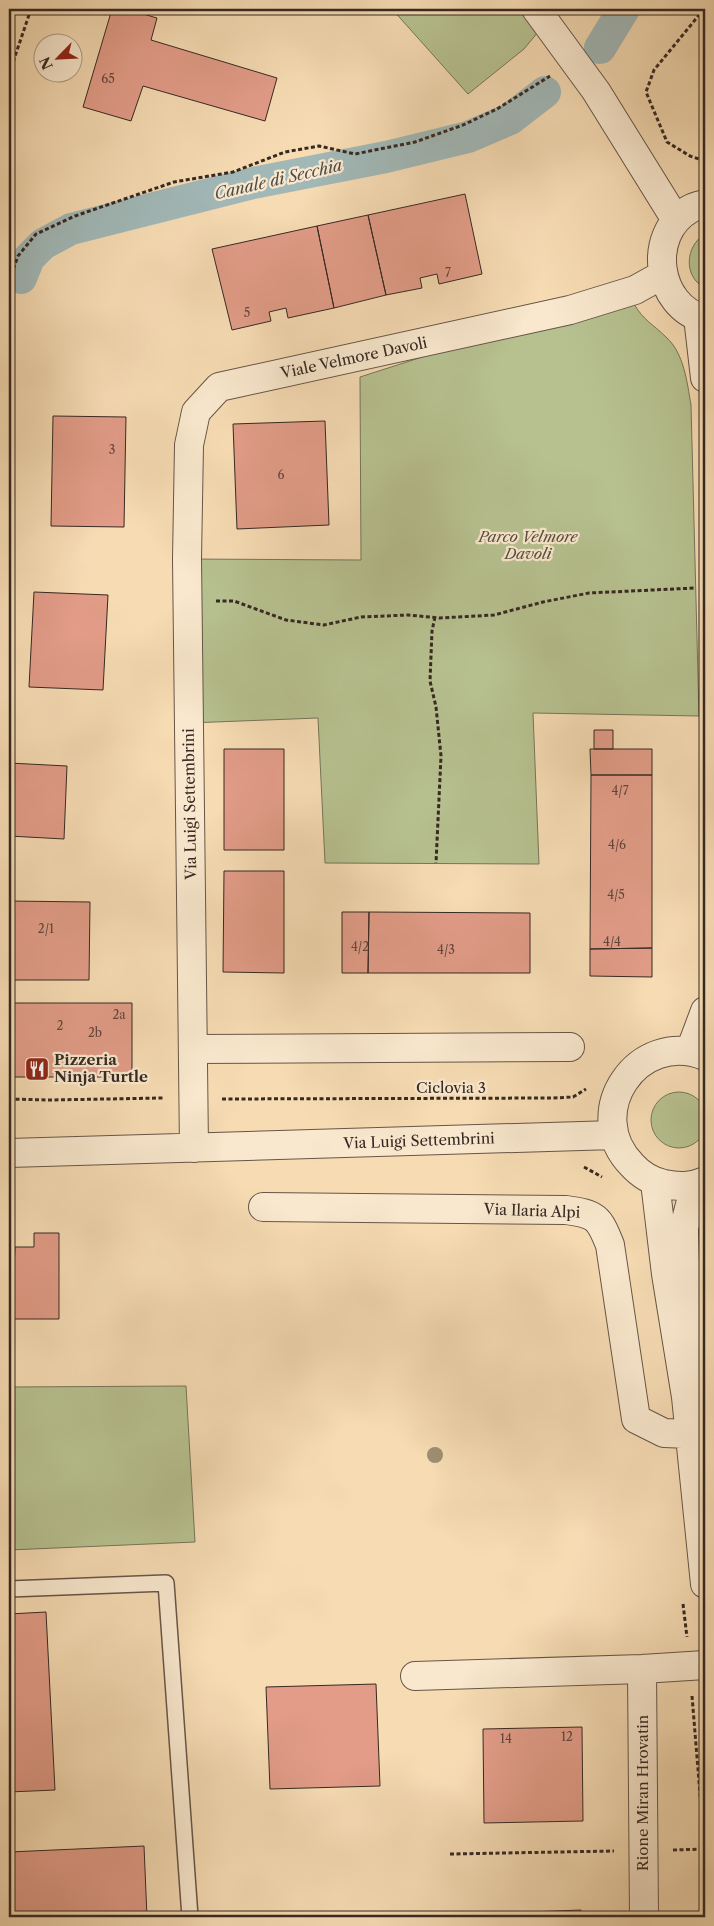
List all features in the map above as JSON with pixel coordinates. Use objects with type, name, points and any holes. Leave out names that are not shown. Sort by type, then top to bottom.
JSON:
[{"type":"street","points":[[536,9],[596,91],[676,220]]},
{"type":"street","points":[[705,204],[691,208],[676,220],[665,238],[661,255],[662,275],[673,298],[686,311],[702,318],[705,378]]},
{"type":"street","name":"Viale Velmore Davoli","points":[[187,559],[189,445],[196,412],[219,387],[570,310],[635,290],[662,275]]},
{"type":"street","name":"Via Luigi Settembrini","points":[[187,559],[194,1049],[204,1099],[194,1148]]},
{"type":"street","points":[[700,1183],[679,1187],[655,1182],[641,1174],[624,1157],[614,1136],[613,1109],[620,1087],[630,1072],[649,1058],[666,1051],[698,1054],[705,1011]]},
{"type":"street","points":[[194,1049],[570,1047]]},
{"type":"street","name":"Via Luigi Settembrini","points":[[9,1153],[614,1136]]},
{"type":"street","points":[[655,1182],[663,1256],[686,1397],[690,1434],[694,1591]]},
{"type":"street","points":[[700,1183],[684,1228],[685,1262],[705,1387]]},
{"type":"street","name":"Via Ilaria Alpi","points":[[263,1207],[566,1210],[588,1213],[601,1224],[610,1245],[636,1418],[664,1434],[690,1434]]},
{"type":"street","points":[[415,1676],[642,1669],[698,1665]]},
{"type":"street","name":"Rione Miran Hrovatin","points":[[642,1669],[644,1917]]},
{"type":"lane","points":[[9,1589],[166,1583],[190,1917]]},
{"type":"path","points":[[9,74],[31,9]]},
{"type":"path","points":[[704,9],[654,70],[646,92],[667,142],[690,156],[705,161]]},
{"type":"path","points":[[9,281],[18,256],[36,234],[75,216],[174,182],[233,172],[285,152],[319,146],[355,154],[415,142],[463,125],[497,109],[558,72]]},
{"type":"path","points":[[188,601],[234,601],[286,620],[324,624],[361,617],[494,615],[543,602],[589,593],[695,588]]},
{"type":"path","points":[[435,617],[432,631],[430,681],[436,707],[441,756],[436,864]]},
{"type":"path","name":"Ciclovia 3","points":[[9,1099],[553,1098],[573,1097],[590,1087]]},
{"type":"path","points":[[578,1166],[608,1181]]},
{"type":"path","points":[[694,1591],[705,1855]]},
{"type":"path","points":[[450,1854],[705,1849]]},
{"type":"green space","points":[[392,9],[557,9],[524,49],[468,94]]},
{"type":"green space","points":[[705,234],[705,288],[693,277],[689,261],[693,246]]},
{"type":"green space","name":"Parco Velmore Davoli","points":[[634,304],[641,314],[666,337],[677,351],[684,368],[691,405],[699,716],[533,713],[539,864],[325,863],[318,718],[189,723],[187,559],[361,560],[360,377],[556,314]]},
{"type":"green space","points":[[679,1092],[690,1094],[699,1100],[705,1109],[707,1120],[705,1131],[699,1140],[690,1146],[679,1148],[668,1146],[659,1140],[653,1131],[651,1120],[653,1109],[659,1100],[668,1094]]},
{"type":"green space","points":[[186,1386],[195,1542],[9,1550],[9,1387]]},
{"type":"building","points":[[112,9],[126,9],[157,18],[151,40],[277,78],[265,121],[143,86],[131,121],[83,107]]},
{"type":"building","points":[[465,194],[482,274],[439,284],[437,274],[420,278],[422,288],[386,295],[368,215]]},
{"type":"building","points":[[368,215],[386,295],[334,308],[317,226]]},
{"type":"building","points":[[317,226],[334,308],[288,318],[286,308],[269,312],[271,321],[232,330],[212,249]]},
{"type":"building","points":[[53,416],[126,417],[124,527],[51,526]]},
{"type":"building","points":[[325,421],[329,525],[237,529],[233,424]]},
{"type":"building","points":[[34,592],[108,595],[103,690],[29,687]]},
{"type":"building","points":[[594,730],[613,730],[613,749],[594,749]]},
{"type":"building","points":[[224,749],[284,749],[284,850],[224,850]]},
{"type":"building","points":[[590,749],[652,749],[652,775],[591,775]]},
{"type":"building","points":[[9,763],[67,766],[64,839],[9,836]]},
{"type":"building","points":[[591,775],[652,775],[652,948],[590,949]]},
{"type":"building","points":[[224,871],[284,871],[284,973],[223,972]]},
{"type":"building","points":[[9,901],[90,902],[89,980],[9,980]]},
{"type":"building","points":[[342,912],[369,912],[368,973],[342,973]]},
{"type":"building","points":[[369,912],[530,913],[530,973],[368,973]]},
{"type":"building","points":[[652,948],[652,977],[590,976],[590,949]]},
{"type":"building","points":[[9,1003],[132,1003],[132,1077],[9,1077]]},
{"type":"building","points":[[34,1233],[59,1233],[59,1319],[9,1319],[9,1269],[14,1269],[15,1247],[34,1247]]},
{"type":"building","points":[[46,1612],[55,1790],[9,1792],[9,1683],[14,1683],[12,1644],[9,1644],[9,1614]]},
{"type":"building","points":[[376,1684],[380,1786],[270,1789],[266,1687]]},
{"type":"building","points":[[582,1727],[583,1821],[484,1823],[483,1729]]},
{"type":"building","points":[[144,1846],[147,1917],[9,1917],[9,1852]]},
{"type":"building","points":[[581,1910],[581,1917],[478,1917],[478,1914]]},
{"type":"waterway","name":"Canale di Secchia","points":[[600,48],[624,9]]},
{"type":"waterway","name":"Canale di Secchia","points":[[21,278],[29,258],[43,244],[71,229],[253,183],[386,157],[468,137],[510,119],[545,92]]},
{"type":"place","name":"Pizzeria Ninja Turtle","points":[[37,1069]]}]
